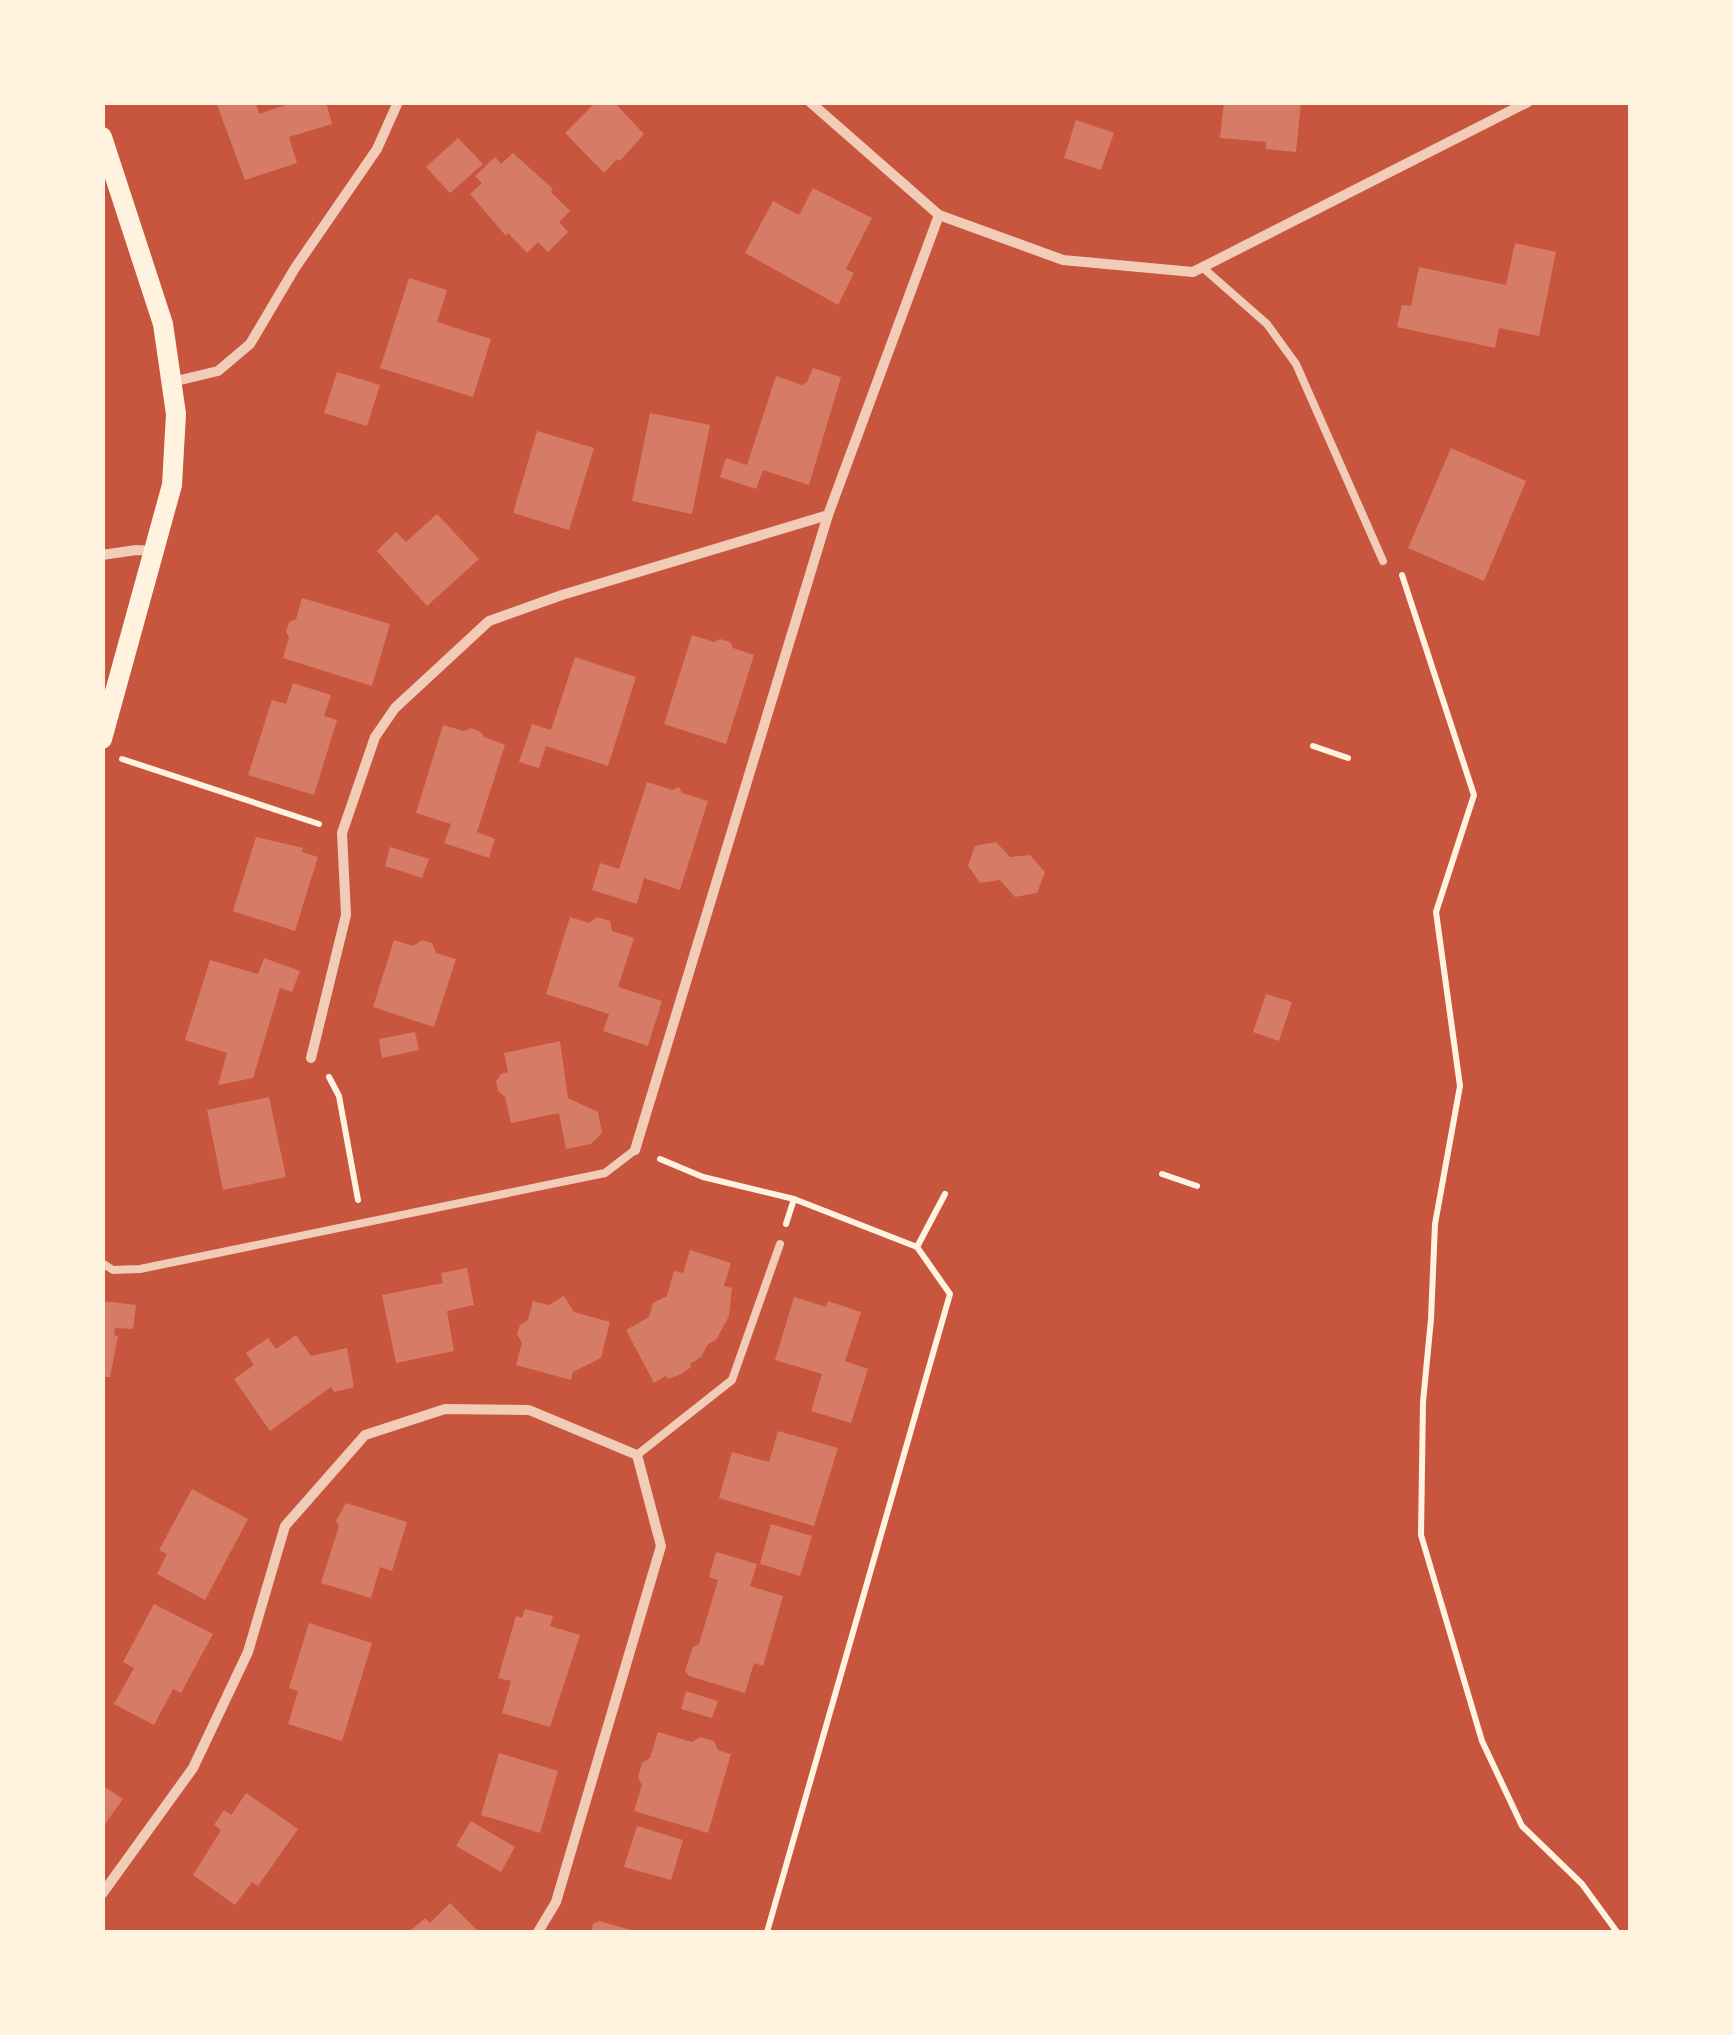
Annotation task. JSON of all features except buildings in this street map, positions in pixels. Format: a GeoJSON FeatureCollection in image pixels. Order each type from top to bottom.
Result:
{"type":"FeatureCollection","features":[{"type":"Feature","properties":{"kind":"main road"},"geometry":{"type":"LineString","coordinates":[[102,137],[163,324],[176,414],[176,463],[156,551],[102,739]]}},
{"type":"Feature","properties":{"kind":"street"},"geometry":{"type":"LineString","coordinates":[[172,382],[218,370],[250,344],[295,268],[377,150],[398,102]]}},
{"type":"Feature","properties":{"kind":"street"},"geometry":{"type":"LineString","coordinates":[[810,102],[940,215],[1064,260],[1193,272],[1528,102]]}},
{"type":"Feature","properties":{"kind":"street"},"geometry":{"type":"LineString","coordinates":[[635,1150],[828,516],[940,215]]}},
{"type":"Feature","properties":{"kind":"street"},"geometry":{"type":"LineString","coordinates":[[311,1058],[346,914],[342,832],[375,738],[395,708],[489,622],[562,595],[828,516]]}},
{"type":"Feature","properties":{"kind":"street"},"geometry":{"type":"LineString","coordinates":[[102,555],[156,551]]}},
{"type":"Feature","properties":{"kind":"street"},"geometry":{"type":"LineString","coordinates":[[102,1894],[193,1768],[248,1652],[286,1526],[365,1435],[445,1410],[529,1410],[638,1454],[661,1546],[556,1902],[538,1932]]}},
{"type":"Feature","properties":{"kind":"lane"},"geometry":{"type":"LineString","coordinates":[[1202,267],[1267,324],[1296,364],[1382,561]]}},
{"type":"Feature","properties":{"kind":"lane"},"geometry":{"type":"LineString","coordinates":[[102,1263],[113,1270],[140,1269],[362,1225],[605,1173],[635,1150]]}},
{"type":"Feature","properties":{"kind":"lane"},"geometry":{"type":"LineString","coordinates":[[638,1454],[732,1380],[780,1244]]}},
{"type":"Feature","properties":{"kind":"path"},"geometry":{"type":"LineString","coordinates":[[1382,561],[1400,568],[1474,795],[1436,912],[1460,1086],[1435,1224],[1432,1319],[1423,1402],[1421,1535],[1482,1741],[1522,1826],[1582,1884],[1618,1932]]}},
{"type":"Feature","properties":{"kind":"path"},"geometry":{"type":"LineString","coordinates":[[1313,746],[1348,758]]}},
{"type":"Feature","properties":{"kind":"path"},"geometry":{"type":"LineString","coordinates":[[134,764],[326,826]]}},
{"type":"Feature","properties":{"kind":"path"},"geometry":{"type":"LineString","coordinates":[[311,1058],[335,1083],[362,1225]]}},
{"type":"Feature","properties":{"kind":"path"},"geometry":{"type":"LineString","coordinates":[[635,1150],[703,1177],[794,1199],[917,1248],[950,1294],[768,1932]]}},
{"type":"Feature","properties":{"kind":"path"},"geometry":{"type":"LineString","coordinates":[[1162,1174],[1198,1186]]}},
{"type":"Feature","properties":{"kind":"path"},"geometry":{"type":"LineString","coordinates":[[917,1248],[945,1194]]}}]}
